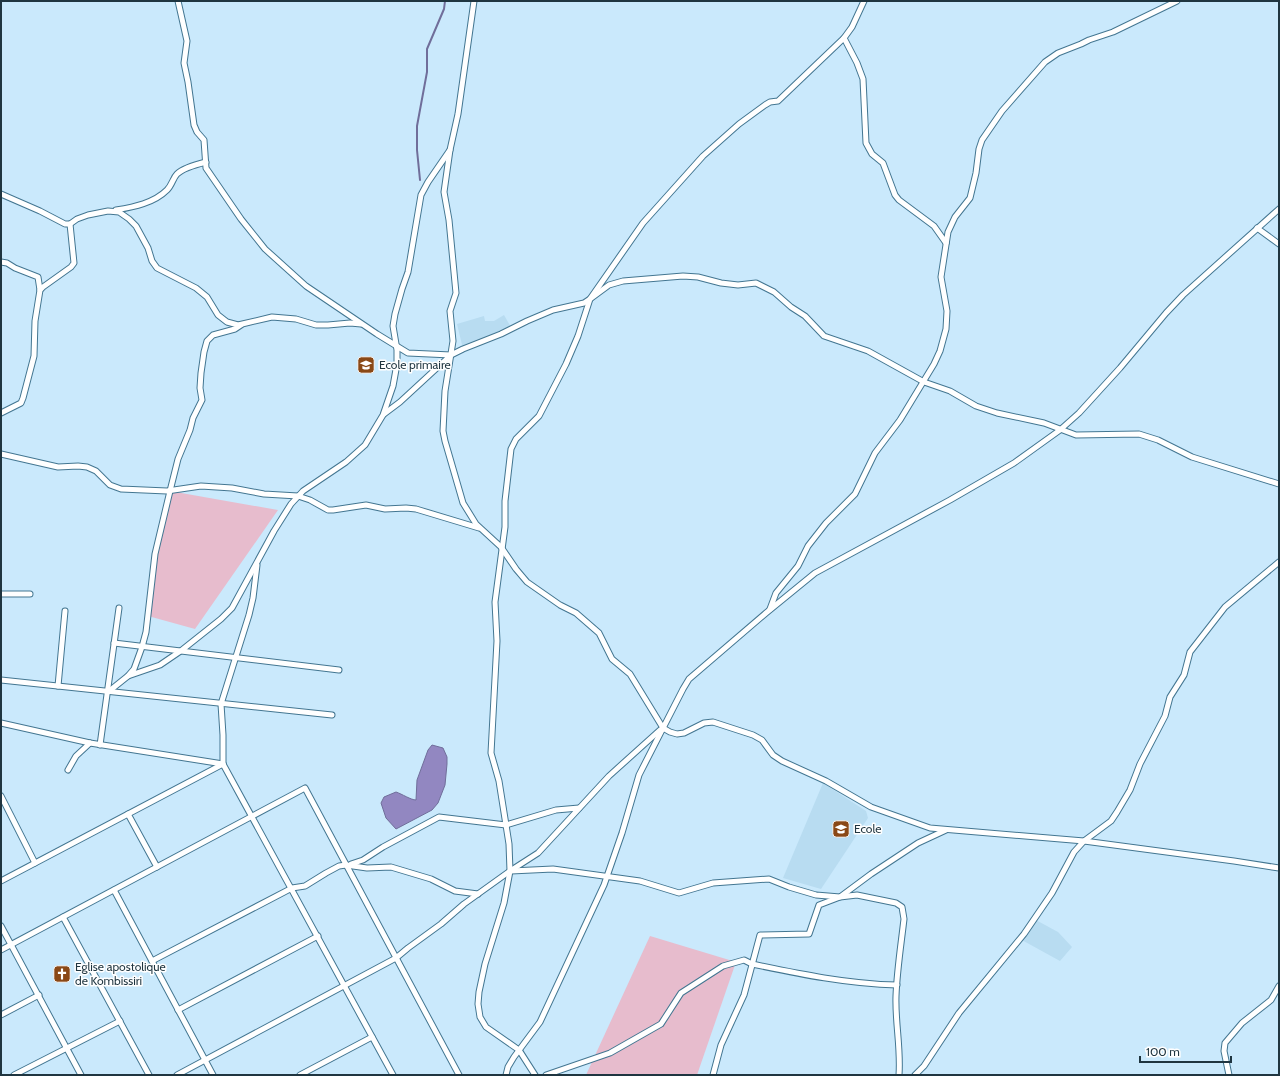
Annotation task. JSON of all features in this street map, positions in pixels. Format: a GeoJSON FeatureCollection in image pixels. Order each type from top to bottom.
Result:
{"type":"FeatureCollection","features":[{"type":"Feature","properties":{"kind":"street"},"geometry":{"type":"LineString","coordinates":[[178,1],[187,41],[184,63],[194,125],[197,132],[204,140],[206,168],[241,219],[265,250],[306,286],[404,351],[408,353],[451,355]]}},
{"type":"Feature","properties":{"kind":"street"},"geometry":{"type":"LineString","coordinates":[[474,1],[458,114],[450,150],[444,192],[449,220],[456,293],[450,310],[453,341],[445,392],[443,431],[463,503],[468,512],[480,528],[501,547],[527,582],[560,605],[576,613],[599,633],[612,659],[630,674],[663,728],[670,732],[677,734],[684,733],[704,723],[713,722],[753,734],[762,740],[773,755],[782,761],[826,781],[871,807],[930,828],[1084,841],[1279,868]]}},
{"type":"Feature","properties":{"kind":"street"},"geometry":{"type":"LineString","coordinates":[[535,1075],[519,1050],[486,1027],[480,1017],[478,1004],[485,964],[504,903],[510,871],[509,844],[506,825],[491,753],[497,641],[495,602],[501,547],[505,527],[505,502],[511,449],[516,440],[539,416],[566,364],[578,336],[590,299],[643,223],[703,156],[739,124],[770,102],[778,101],[844,38],[852,27],[864,1]]}},
{"type":"Feature","properties":{"kind":"street"},"geometry":{"type":"LineString","coordinates":[[769,610],[776,593],[798,566],[808,546],[826,523],[855,494],[875,452],[900,420],[924,382],[940,351],[946,329],[947,311],[941,277],[948,232],[955,217],[970,198],[982,140],[1002,111],[1045,62],[1058,53],[1113,32],[1177,1]]}},
{"type":"Feature","properties":{"kind":"street"},"geometry":{"type":"LineString","coordinates":[[844,38],[857,63],[863,79],[866,143],[872,154],[883,163],[895,194],[899,200],[934,226],[946,243]]}},
{"type":"Feature","properties":{"kind":"street"},"geometry":{"type":"LineString","coordinates":[[128,676],[160,665],[221,619],[232,608],[274,531],[291,504],[303,491],[346,462],[365,445],[383,415],[393,386],[397,364],[393,326],[395,314],[408,272],[421,195],[450,150]]}},
{"type":"Feature","properties":{"kind":"street"},"geometry":{"type":"LineString","coordinates":[[1,194],[65,224],[70,224],[77,219],[88,215],[141,205],[156,198],[168,189],[177,174],[195,165],[206,162]]}},
{"type":"Feature","properties":{"kind":"street"},"geometry":{"type":"LineString","coordinates":[[506,1075],[508,1067],[540,1022],[601,892],[608,876],[622,833],[639,775],[689,679],[814,573],[1008,467],[1060,430],[1079,413],[1120,368],[1183,295],[1279,209]]}},
{"type":"Feature","properties":{"kind":"street"},"geometry":{"type":"LineString","coordinates":[[113,211],[119,212],[136,226],[148,248],[152,261],[157,268],[196,288],[207,297],[218,315],[227,322],[238,325],[272,317],[296,319],[316,325],[350,323],[364,325]]}},
{"type":"Feature","properties":{"kind":"street"},"geometry":{"type":"LineString","coordinates":[[40,290],[71,267],[74,263],[70,224]]}},
{"type":"Feature","properties":{"kind":"street"},"geometry":{"type":"LineString","coordinates":[[1257,228],[1279,244]]}},
{"type":"Feature","properties":{"kind":"street"},"geometry":{"type":"LineString","coordinates":[[1,262],[7,262],[15,268],[38,277],[40,290],[35,320],[34,356],[23,398],[21,403],[1,413]]}},
{"type":"Feature","properties":{"kind":"street"},"geometry":{"type":"LineString","coordinates":[[383,415],[400,402],[451,355],[462,348],[501,334],[553,310],[584,304],[608,286],[623,281],[683,276],[698,277],[738,285],[756,283],[774,292],[791,307],[805,316],[824,336],[868,351],[924,382],[950,391],[976,406],[997,413],[1044,423],[1076,435],[1140,434],[1158,440],[1192,457],[1279,484]]}},
{"type":"Feature","properties":{"kind":"street"},"geometry":{"type":"LineString","coordinates":[[108,692],[128,676],[134,669],[142,647],[146,632],[154,560],[170,491],[178,459],[190,430],[193,418],[202,400],[200,388],[201,373],[207,341],[213,335],[235,329],[244,323]]}},
{"type":"Feature","properties":{"kind":"street"},"geometry":{"type":"LineString","coordinates":[[1,454],[58,467],[87,467],[96,471],[110,485],[121,489],[170,491],[201,486],[232,488],[264,494],[298,496],[310,500],[328,510],[366,506],[385,509],[416,509],[480,528]]}},
{"type":"Feature","properties":{"kind":"street"},"geometry":{"type":"LineString","coordinates":[[258,561],[253,598],[221,704],[223,764],[393,1075]]}},
{"type":"Feature","properties":{"kind":"street"},"geometry":{"type":"LineString","coordinates":[[915,1075],[924,1066],[959,1013],[1024,934],[1052,893],[1074,852],[1084,841],[1111,820],[1117,812],[1130,790],[1140,764],[1165,716],[1170,697],[1184,675],[1190,652],[1224,607],[1279,562]]}},
{"type":"Feature","properties":{"kind":"street"},"geometry":{"type":"LineString","coordinates":[[1,594],[30,594]]}},
{"type":"Feature","properties":{"kind":"street"},"geometry":{"type":"LineString","coordinates":[[100,745],[119,608]]}},
{"type":"Feature","properties":{"kind":"street"},"geometry":{"type":"LineString","coordinates":[[58,686],[65,611]]}},
{"type":"Feature","properties":{"kind":"street"},"geometry":{"type":"LineString","coordinates":[[114,644],[339,670]]}},
{"type":"Feature","properties":{"kind":"street"},"geometry":{"type":"LineString","coordinates":[[1,679],[108,692],[332,715]]}},
{"type":"Feature","properties":{"kind":"street"},"geometry":{"type":"LineString","coordinates":[[1,723],[100,745],[223,764]]}},
{"type":"Feature","properties":{"kind":"street"},"geometry":{"type":"LineString","coordinates":[[177,1075],[396,958],[441,924],[464,904],[538,853],[609,776],[663,728]]}},
{"type":"Feature","properties":{"kind":"street"},"geometry":{"type":"LineString","coordinates":[[68,770],[76,756],[90,743]]}},
{"type":"Feature","properties":{"kind":"street"},"geometry":{"type":"LineString","coordinates":[[1,881],[223,764]]}},
{"type":"Feature","properties":{"kind":"street"},"geometry":{"type":"LineString","coordinates":[[1,950],[305,788],[459,1075]]}},
{"type":"Feature","properties":{"kind":"street"},"geometry":{"type":"LineString","coordinates":[[1,796],[35,863]]}},
{"type":"Feature","properties":{"kind":"street"},"geometry":{"type":"LineString","coordinates":[[152,961],[292,888],[305,886],[339,866],[363,860],[383,847],[439,818],[506,825],[556,810],[579,808]]}},
{"type":"Feature","properties":{"kind":"street"},"geometry":{"type":"LineString","coordinates":[[128,814],[157,867]]}},
{"type":"Feature","properties":{"kind":"street"},"geometry":{"type":"LineString","coordinates":[[713,1075],[721,1045],[744,995],[760,935],[809,934],[819,904],[840,897],[871,874],[918,843],[947,830]]}},
{"type":"Feature","properties":{"kind":"street"},"geometry":{"type":"LineString","coordinates":[[346,865],[367,868],[391,867],[431,879],[455,891],[478,894]]}},
{"type":"Feature","properties":{"kind":"street"},"geometry":{"type":"LineString","coordinates":[[510,871],[553,868],[640,881],[679,893],[714,883],[769,879],[816,895],[840,897],[857,895],[896,903],[902,907],[904,920],[897,985],[896,1025],[900,1062],[899,1075]]}},
{"type":"Feature","properties":{"kind":"street"},"geometry":{"type":"LineString","coordinates":[[114,890],[213,1075]]}},
{"type":"Feature","properties":{"kind":"street"},"geometry":{"type":"LineString","coordinates":[[63,916],[149,1075]]}},
{"type":"Feature","properties":{"kind":"street"},"geometry":{"type":"LineString","coordinates":[[1,926],[81,1075]]}},
{"type":"Feature","properties":{"kind":"street"},"geometry":{"type":"LineString","coordinates":[[178,1010],[318,936]]}},
{"type":"Feature","properties":{"kind":"street"},"geometry":{"type":"LineString","coordinates":[[546,1075],[610,1053],[661,1024],[681,993],[723,966],[744,960],[752,964],[820,978],[872,984],[897,985]]}},
{"type":"Feature","properties":{"kind":"street"},"geometry":{"type":"LineString","coordinates":[[1229,1075],[1224,1051],[1224,1043],[1242,1023],[1271,1000],[1279,986]]}},
{"type":"Feature","properties":{"kind":"street"},"geometry":{"type":"LineString","coordinates":[[1,1015],[39,995]]}},
{"type":"Feature","properties":{"kind":"street"},"geometry":{"type":"LineString","coordinates":[[14,1075],[120,1021]]}},
{"type":"Feature","properties":{"kind":"street"},"geometry":{"type":"LineString","coordinates":[[300,1075],[372,1037]]}},
{"type":"Feature","properties":{"kind":"shaded area"},"geometry":{"type":"Polygon","coordinates":[[[504,315],[512,329],[463,349],[457,324],[484,316],[485,321],[494,321],[504,315]]]}},
{"type":"Feature","properties":{"kind":"shaded area"},"geometry":{"type":"Polygon","coordinates":[[[170,491],[278,510],[195,629],[148,616],[153,566],[170,491]]]}},
{"type":"Feature","properties":{"kind":"shaded area"},"geometry":{"type":"Polygon","coordinates":[[[432,745],[443,748],[447,757],[445,785],[438,803],[432,810],[396,829],[386,818],[381,803],[384,797],[396,792],[416,800],[417,780],[428,750],[432,745]]]}},
{"type":"Feature","properties":{"kind":"shaded area"},"geometry":{"type":"Polygon","coordinates":[[[823,783],[866,811],[868,818],[821,889],[783,878],[823,783]]]}},
{"type":"Feature","properties":{"kind":"shaded area"},"geometry":{"type":"Polygon","coordinates":[[[1034,919],[1058,932],[1072,947],[1060,961],[1020,939],[1034,919]]]}},
{"type":"Feature","properties":{"kind":"shaded area"},"geometry":{"type":"Polygon","coordinates":[[[650,936],[736,962],[697,1075],[586,1075],[650,936]]]}},
{"type":"Feature","properties":{"kind":"waterway"},"geometry":{"type":"LineString","coordinates":[[420,180],[417,150],[417,126],[427,72],[427,49],[444,9],[445,1]]}},
{"type":"Feature","properties":{"kind":"place","name":"Ecole primaire"},"geometry":{"type":"Point","coordinates":[366,365]}},
{"type":"Feature","properties":{"kind":"place","name":"Ecole"},"geometry":{"type":"Point","coordinates":[841,829]}},
{"type":"Feature","properties":{"kind":"place","name":"Eglise apostolique de Kombissiri"},"geometry":{"type":"Point","coordinates":[62,974]}}]}
